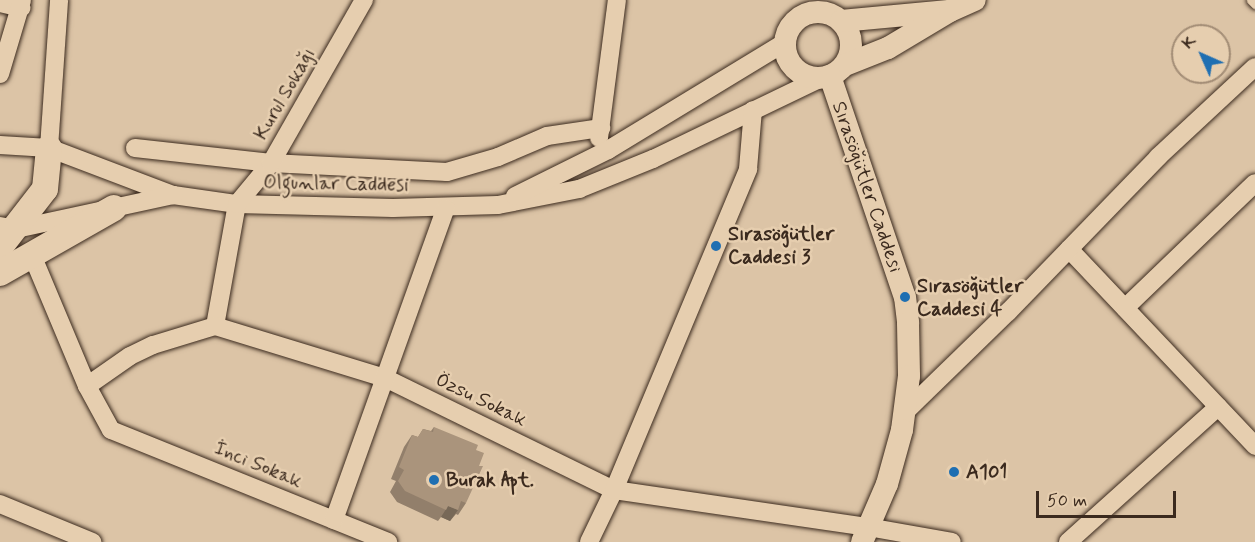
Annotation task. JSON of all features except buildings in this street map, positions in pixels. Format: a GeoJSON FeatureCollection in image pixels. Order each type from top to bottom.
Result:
{"type":"FeatureCollection","features":[{"type":"Feature","properties":{"kind":"main road"},"geometry":{"type":"LineString","coordinates":[[5,234],[45,189],[49,148]]}},
{"type":"Feature","properties":{"kind":"main road"},"geometry":{"type":"LineString","coordinates":[[0,273],[114,208]]}},
{"type":"Feature","properties":{"kind":"street"},"geometry":{"type":"LineString","coordinates":[[49,148],[59,0]]}},
{"type":"Feature","properties":{"kind":"street","name":"Kurul Sokağı"},"geometry":{"type":"LineString","coordinates":[[237,204],[271,163],[364,0]]}},
{"type":"Feature","properties":{"kind":"street"},"geometry":{"type":"LineString","coordinates":[[596,156],[602,128],[617,0]]}},
{"type":"Feature","properties":{"kind":"street"},"geometry":{"type":"LineString","coordinates":[[832,73],[851,47],[847,28],[841,21],[815,6],[791,25],[784,43],[785,52],[794,69],[802,75],[832,73],[888,48],[950,11],[975,0]]}},
{"type":"Feature","properties":{"kind":"street"},"geometry":{"type":"LineString","coordinates":[[0,3],[21,4],[0,74]]}},
{"type":"Feature","properties":{"kind":"street"},"geometry":{"type":"LineString","coordinates":[[841,21],[950,11]]}},
{"type":"Feature","properties":{"kind":"street"},"geometry":{"type":"LineString","coordinates":[[498,205],[596,156],[784,43]]}},
{"type":"Feature","properties":{"kind":"street"},"geometry":{"type":"LineString","coordinates":[[905,412],[1158,157],[1255,67]]}},
{"type":"Feature","properties":{"kind":"street","name":"Olgunlar Caddesi"},"geometry":{"type":"LineString","coordinates":[[0,145],[49,148],[173,195],[237,204],[446,208],[498,205],[579,189],[653,159],[832,73]]}},
{"type":"Feature","properties":{"kind":"street","name":"Sırasöğütler Caddesi"},"geometry":{"type":"LineString","coordinates":[[832,73],[905,297],[909,349],[905,412],[896,457],[865,534]]}},
{"type":"Feature","properties":{"kind":"street"},"geometry":{"type":"LineString","coordinates":[[589,542],[614,490],[748,169],[753,110]]}},
{"type":"Feature","properties":{"kind":"street"},"geometry":{"type":"LineString","coordinates":[[135,148],[271,163],[447,172],[498,157],[547,136],[602,128]]}},
{"type":"Feature","properties":{"kind":"street"},"geometry":{"type":"LineString","coordinates":[[1125,308],[1251,194]]}},
{"type":"Feature","properties":{"kind":"street","name":"Olgunlar Caddesi"},"geometry":{"type":"LineString","coordinates":[[5,234],[173,195]]}},
{"type":"Feature","properties":{"kind":"street"},"geometry":{"type":"LineString","coordinates":[[32,255],[87,386],[130,356],[153,345],[215,327],[237,204]]}},
{"type":"Feature","properties":{"kind":"street"},"geometry":{"type":"LineString","coordinates":[[334,520],[446,208]]}},
{"type":"Feature","properties":{"kind":"street"},"geometry":{"type":"LineString","coordinates":[[1069,249],[1255,446]]}},
{"type":"Feature","properties":{"kind":"street","name":"Özsu Sokak"},"geometry":{"type":"LineString","coordinates":[[215,327],[385,378],[614,490],[865,534],[952,542]]}},
{"type":"Feature","properties":{"kind":"street","name":"İnci Sokak"},"geometry":{"type":"LineString","coordinates":[[87,386],[111,430],[388,542]]}},
{"type":"Feature","properties":{"kind":"street"},"geometry":{"type":"LineString","coordinates":[[1068,542],[1218,407]]}},
{"type":"Feature","properties":{"kind":"street"},"geometry":{"type":"LineString","coordinates":[[0,504],[92,542]]}},
{"type":"Feature","properties":{"kind":"lane"},"geometry":{"type":"LineString","coordinates":[[1251,0],[1255,4]]}},
{"type":"Feature","properties":{"kind":"place","name":"Sırasöğütler Caddesi 3"},"geometry":{"type":"Point","coordinates":[716,246]}},
{"type":"Feature","properties":{"kind":"place","name":"Sırasöğütler Caddesi 4"},"geometry":{"type":"Point","coordinates":[905,297]}},
{"type":"Feature","properties":{"kind":"place","name":"A101"},"geometry":{"type":"Point","coordinates":[954,472]}},
{"type":"Feature","properties":{"kind":"place","name":"Burak Apt."},"geometry":{"type":"Point","coordinates":[434,480]}}]}
